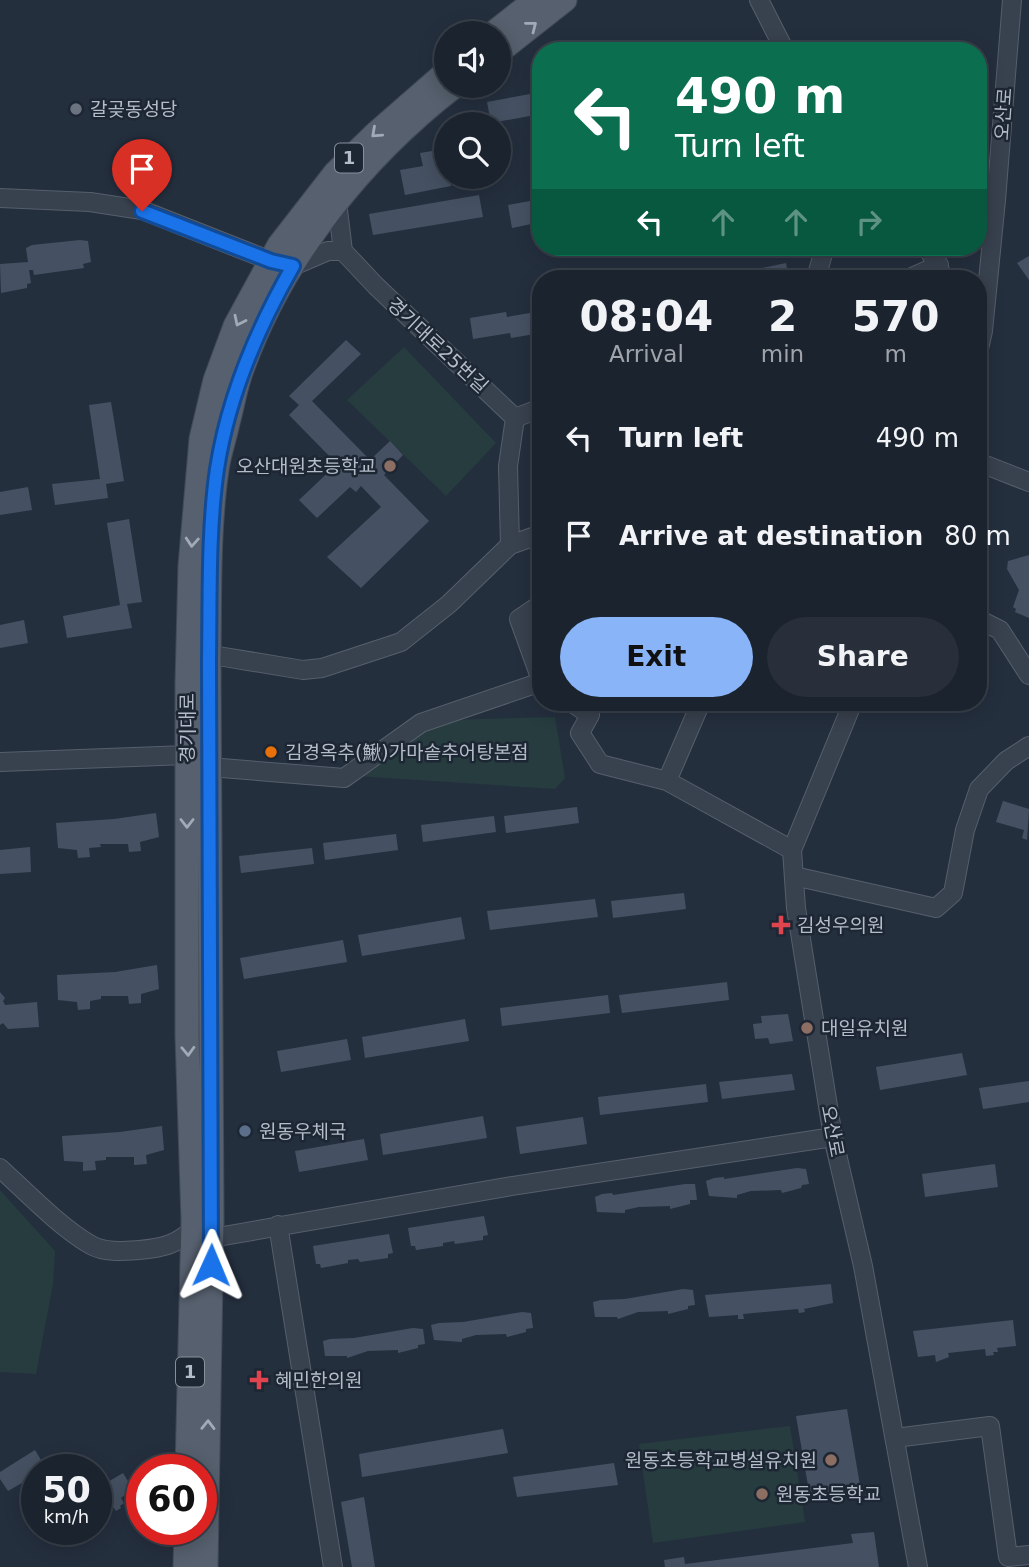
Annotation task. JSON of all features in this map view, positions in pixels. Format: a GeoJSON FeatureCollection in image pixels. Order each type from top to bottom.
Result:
{"type":"FeatureCollection","features":[{"type":"Feature","properties":{"kind":"main road"},"geometry":{"type":"LineString","coordinates":[[508,21],[535,0]]}},
{"type":"Feature","properties":{"kind":"main road"},"geometry":{"type":"LineString","coordinates":[[511,43],[565,0]]}},
{"type":"Feature","properties":{"kind":"main road","name":"경기대로"},"geometry":{"type":"LineString","coordinates":[[187,1454],[192,1275],[202,1234],[187,1023],[187,684],[191,553],[201,439],[215,380],[235,326],[279,245],[335,173],[374,134],[434,82]]}},
{"type":"Feature","properties":{"kind":"main road","name":"경기대로"},"geometry":{"type":"LineString","coordinates":[[206,1567],[202,1234],[210,576],[217,469],[243,367],[293,266],[347,188],[421,112],[439,98]]}},
{"type":"Feature","properties":{"kind":"main road"},"geometry":{"type":"LineString","coordinates":[[185,1567],[186,1545]]}},
{"type":"Feature","properties":{"kind":"street"},"geometry":{"type":"LineString","coordinates":[[759,0],[780,42]]}},
{"type":"Feature","properties":{"kind":"street","name":"오산로"},"geometry":{"type":"LineString","coordinates":[[987,291],[1012,0]]}},
{"type":"Feature","properties":{"kind":"street"},"geometry":{"type":"LineString","coordinates":[[0,198],[90,202],[142,211],[271,261],[293,266],[328,251],[344,251],[337,202]]}},
{"type":"Feature","properties":{"kind":"street","name":"경기대로25번길"},"geometry":{"type":"LineString","coordinates":[[344,251],[376,286],[515,418]]}},
{"type":"Feature","properties":{"kind":"street"},"geometry":{"type":"LineString","coordinates":[[510,545],[508,466],[515,418],[532,411]]}},
{"type":"Feature","properties":{"kind":"street"},"geometry":{"type":"LineString","coordinates":[[987,466],[1029,482]]}},
{"type":"Feature","properties":{"kind":"street"},"geometry":{"type":"LineString","coordinates":[[187,684],[209,661],[218,656],[303,670],[322,668],[401,642],[449,604],[510,545],[532,540]]}},
{"type":"Feature","properties":{"kind":"street"},"geometry":{"type":"LineString","coordinates":[[532,610],[519,619],[532,656]]}},
{"type":"Feature","properties":{"kind":"street"},"geometry":{"type":"LineString","coordinates":[[987,624],[1000,630],[1029,675]]}},
{"type":"Feature","properties":{"kind":"street"},"geometry":{"type":"LineString","coordinates":[[0,762],[187,755],[209,767],[344,778],[421,723],[532,684]]}},
{"type":"Feature","properties":{"kind":"street"},"geometry":{"type":"LineString","coordinates":[[584,711],[590,715],[580,733],[600,764],[667,781],[792,850]]}},
{"type":"Feature","properties":{"kind":"street"},"geometry":{"type":"LineString","coordinates":[[667,781],[697,711]]}},
{"type":"Feature","properties":{"kind":"street","name":"오산로"},"geometry":{"type":"LineString","coordinates":[[849,711],[792,850],[796,908],[833,1138],[863,1266],[918,1567]]}},
{"type":"Feature","properties":{"kind":"street"},"geometry":{"type":"LineString","coordinates":[[794,876],[936,908],[953,893],[965,830],[979,789],[1006,761],[1029,746]]}},
{"type":"Feature","properties":{"kind":"street"},"geometry":{"type":"LineString","coordinates":[[0,1168],[36,1202],[93,1246],[117,1251],[166,1248],[183,1239],[202,1234],[278,1225],[833,1138]]}},
{"type":"Feature","properties":{"kind":"street"},"geometry":{"type":"LineString","coordinates":[[278,1225],[333,1567]]}},
{"type":"Feature","properties":{"kind":"street"},"geometry":{"type":"LineString","coordinates":[[166,1248],[174,1252],[192,1275]]}},
{"type":"Feature","properties":{"kind":"street"},"geometry":{"type":"LineString","coordinates":[[895,1438],[990,1426],[1008,1557],[1029,1555]]}},
{"type":"Feature","properties":{"kind":"green space"},"geometry":{"type":"Polygon","coordinates":[[[404,347],[496,443],[446,496],[347,400],[404,347]]]}},
{"type":"Feature","properties":{"kind":"green space"},"geometry":{"type":"Polygon","coordinates":[[[555,717],[565,778],[555,789],[356,776],[418,729],[447,720],[555,717]]]}},
{"type":"Feature","properties":{"kind":"green space"},"geometry":{"type":"Polygon","coordinates":[[[0,1190],[55,1251],[53,1284],[36,1374],[0,1372],[0,1190]]]}},
{"type":"Feature","properties":{"kind":"green space"},"geometry":{"type":"Polygon","coordinates":[[[790,1426],[805,1522],[653,1543],[639,1444],[790,1426]]]}},
{"type":"Feature","properties":{"kind":"building"},"geometry":{"type":"Polygon","coordinates":[[[532,94],[532,116],[511,119],[511,112],[489,112],[487,102],[532,94]]]}},
{"type":"Feature","properties":{"kind":"building"},"geometry":{"type":"Polygon","coordinates":[[[434,151],[436,189],[405,195],[400,170],[423,166],[420,153],[434,151]]]}},
{"type":"Feature","properties":{"kind":"building"},"geometry":{"type":"Polygon","coordinates":[[[479,195],[483,217],[373,235],[369,214],[479,195]]]}},
{"type":"Feature","properties":{"kind":"building"},"geometry":{"type":"Polygon","coordinates":[[[532,201],[532,224],[512,228],[508,205],[532,201]]]}},
{"type":"Feature","properties":{"kind":"building"},"geometry":{"type":"Polygon","coordinates":[[[88,241],[91,262],[83,264],[84,268],[34,275],[33,270],[29,270],[31,283],[27,284],[27,288],[1,293],[0,264],[28,262],[26,248],[32,245],[88,241]]]}},
{"type":"Feature","properties":{"kind":"building"},"geometry":{"type":"Polygon","coordinates":[[[1029,256],[1029,280],[1017,263],[1029,256]]]}},
{"type":"Feature","properties":{"kind":"building"},"geometry":{"type":"Polygon","coordinates":[[[786,263],[787,270],[752,270],[786,263]]]}},
{"type":"Feature","properties":{"kind":"building"},"geometry":{"type":"Polygon","coordinates":[[[506,312],[507,317],[532,313],[532,334],[511,338],[510,333],[473,339],[470,318],[506,312]]]}},
{"type":"Feature","properties":{"kind":"building"},"geometry":{"type":"Polygon","coordinates":[[[346,340],[361,354],[312,401],[370,460],[390,441],[403,455],[384,475],[429,521],[361,588],[327,557],[381,507],[361,486],[356,492],[350,487],[317,518],[299,500],[337,464],[289,415],[299,405],[289,396],[346,340]]]}},
{"type":"Feature","properties":{"kind":"building"},"geometry":{"type":"Polygon","coordinates":[[[111,402],[124,481],[106,484],[108,498],[55,505],[52,484],[100,479],[89,405],[111,402]]]}},
{"type":"Feature","properties":{"kind":"building"},"geometry":{"type":"Polygon","coordinates":[[[28,487],[32,510],[0,515],[0,492],[28,487]]]}},
{"type":"Feature","properties":{"kind":"building"},"geometry":{"type":"Polygon","coordinates":[[[129,519],[142,602],[127,604],[132,628],[67,638],[63,616],[120,605],[107,523],[129,519]]]}},
{"type":"Feature","properties":{"kind":"building"},"geometry":{"type":"Polygon","coordinates":[[[1029,555],[1029,618],[1015,612],[1013,607],[1019,590],[1007,569],[1008,561],[1029,555]]]}},
{"type":"Feature","properties":{"kind":"building"},"geometry":{"type":"Polygon","coordinates":[[[24,620],[28,643],[0,648],[0,625],[24,620]]]}},
{"type":"Feature","properties":{"kind":"building"},"geometry":{"type":"Polygon","coordinates":[[[1003,801],[1029,809],[1027,840],[1022,838],[1024,830],[996,822],[1003,801]]]}},
{"type":"Feature","properties":{"kind":"building"},"geometry":{"type":"Polygon","coordinates":[[[577,807],[579,823],[506,833],[504,816],[577,807]]]}},
{"type":"Feature","properties":{"kind":"building"},"geometry":{"type":"Polygon","coordinates":[[[156,813],[159,837],[140,842],[141,851],[129,852],[128,844],[100,844],[101,847],[89,848],[90,857],[78,858],[77,850],[58,848],[56,823],[156,813]]]}},
{"type":"Feature","properties":{"kind":"building"},"geometry":{"type":"Polygon","coordinates":[[[494,816],[496,832],[423,842],[421,825],[494,816]]]}},
{"type":"Feature","properties":{"kind":"building"},"geometry":{"type":"Polygon","coordinates":[[[396,834],[398,850],[325,860],[323,843],[396,834]]]}},
{"type":"Feature","properties":{"kind":"building"},"geometry":{"type":"Polygon","coordinates":[[[30,847],[31,872],[0,874],[0,850],[30,847]]]}},
{"type":"Feature","properties":{"kind":"building"},"geometry":{"type":"Polygon","coordinates":[[[312,848],[314,864],[241,873],[239,856],[312,848]]]}},
{"type":"Feature","properties":{"kind":"building"},"geometry":{"type":"Polygon","coordinates":[[[684,893],[686,909],[613,918],[611,901],[684,893]]]}},
{"type":"Feature","properties":{"kind":"building"},"geometry":{"type":"Polygon","coordinates":[[[595,899],[598,917],[490,930],[487,911],[595,899]]]}},
{"type":"Feature","properties":{"kind":"building"},"geometry":{"type":"Polygon","coordinates":[[[461,917],[465,939],[362,956],[358,935],[461,917]]]}},
{"type":"Feature","properties":{"kind":"building"},"geometry":{"type":"Polygon","coordinates":[[[343,940],[347,962],[244,979],[240,958],[343,940]]]}},
{"type":"Feature","properties":{"kind":"building"},"geometry":{"type":"Polygon","coordinates":[[[157,965],[159,989],[141,994],[141,1003],[129,1004],[128,996],[101,996],[101,999],[90,1001],[90,1009],[78,1010],[77,1002],[58,1000],[57,975],[115,972],[157,965]]]}},
{"type":"Feature","properties":{"kind":"building"},"geometry":{"type":"Polygon","coordinates":[[[727,982],[729,1000],[622,1013],[619,995],[727,982]]]}},
{"type":"Feature","properties":{"kind":"building"},"geometry":{"type":"Polygon","coordinates":[[[0,992],[5,998],[5,1005],[37,1002],[39,1027],[8,1029],[3,1023],[0,1025],[0,992]]]}},
{"type":"Feature","properties":{"kind":"building"},"geometry":{"type":"Polygon","coordinates":[[[608,995],[610,1013],[502,1026],[500,1008],[608,995]]]}},
{"type":"Feature","properties":{"kind":"building"},"geometry":{"type":"Polygon","coordinates":[[[788,1014],[793,1041],[770,1044],[768,1038],[755,1039],[753,1024],[762,1023],[761,1016],[788,1014]]]}},
{"type":"Feature","properties":{"kind":"building"},"geometry":{"type":"Polygon","coordinates":[[[465,1019],[469,1041],[365,1058],[362,1037],[465,1019]]]}},
{"type":"Feature","properties":{"kind":"building"},"geometry":{"type":"Polygon","coordinates":[[[347,1039],[351,1060],[281,1072],[277,1051],[347,1039]]]}},
{"type":"Feature","properties":{"kind":"building"},"geometry":{"type":"Polygon","coordinates":[[[962,1053],[967,1075],[880,1090],[876,1067],[962,1053]]]}},
{"type":"Feature","properties":{"kind":"building"},"geometry":{"type":"Polygon","coordinates":[[[792,1074],[795,1090],[722,1099],[719,1082],[792,1074]]]}},
{"type":"Feature","properties":{"kind":"building"},"geometry":{"type":"Polygon","coordinates":[[[1029,1081],[1029,1102],[983,1109],[979,1088],[1029,1081]]]}},
{"type":"Feature","properties":{"kind":"building"},"geometry":{"type":"Polygon","coordinates":[[[706,1084],[708,1102],[600,1115],[598,1097],[706,1084]]]}},
{"type":"Feature","properties":{"kind":"building"},"geometry":{"type":"Polygon","coordinates":[[[483,1116],[487,1138],[383,1155],[380,1134],[483,1116]]]}},
{"type":"Feature","properties":{"kind":"building"},"geometry":{"type":"Polygon","coordinates":[[[583,1117],[587,1144],[520,1154],[516,1127],[583,1117]]]}},
{"type":"Feature","properties":{"kind":"building"},"geometry":{"type":"Polygon","coordinates":[[[162,1126],[164,1150],[146,1155],[147,1164],[134,1165],[134,1157],[106,1157],[106,1160],[95,1161],[96,1170],[83,1171],[83,1162],[64,1161],[62,1136],[162,1126]]]}},
{"type":"Feature","properties":{"kind":"building"},"geometry":{"type":"Polygon","coordinates":[[[364,1139],[368,1160],[299,1172],[295,1151],[364,1139]]]}},
{"type":"Feature","properties":{"kind":"building"},"geometry":{"type":"Polygon","coordinates":[[[995,1164],[998,1187],[925,1197],[922,1174],[995,1164]]]}},
{"type":"Feature","properties":{"kind":"building"},"geometry":{"type":"Polygon","coordinates":[[[806,1169],[809,1184],[802,1185],[801,1188],[782,1193],[781,1190],[751,1191],[737,1195],[737,1198],[709,1196],[706,1181],[714,1178],[724,1179],[806,1169]]]}},
{"type":"Feature","properties":{"kind":"building"},"geometry":{"type":"Polygon","coordinates":[[[695,1184],[697,1200],[690,1200],[690,1204],[670,1209],[670,1206],[639,1207],[625,1210],[625,1213],[597,1212],[595,1197],[602,1194],[613,1195],[695,1184]]]}},
{"type":"Feature","properties":{"kind":"building"},"geometry":{"type":"Polygon","coordinates":[[[484,1216],[488,1235],[483,1236],[483,1240],[455,1244],[454,1241],[443,1243],[443,1246],[416,1250],[415,1246],[411,1246],[408,1228],[484,1216]]]}},
{"type":"Feature","properties":{"kind":"building"},"geometry":{"type":"Polygon","coordinates":[[[389,1234],[393,1253],[388,1254],[388,1258],[360,1262],[358,1259],[348,1260],[348,1263],[321,1268],[320,1264],[316,1264],[313,1246],[389,1234]]]}},
{"type":"Feature","properties":{"kind":"building"},"geometry":{"type":"Polygon","coordinates":[[[831,1284],[833,1303],[804,1309],[805,1312],[799,1313],[798,1309],[743,1314],[744,1319],[738,1319],[738,1315],[709,1317],[705,1295],[831,1284]]]}},
{"type":"Feature","properties":{"kind":"building"},"geometry":{"type":"Polygon","coordinates":[[[683,1289],[693,1290],[695,1305],[688,1306],[688,1309],[668,1314],[668,1311],[638,1312],[618,1319],[595,1317],[593,1302],[683,1289]]]}},
{"type":"Feature","properties":{"kind":"building"},"geometry":{"type":"Polygon","coordinates":[[[531,1313],[533,1328],[526,1329],[526,1332],[507,1337],[506,1334],[476,1335],[462,1339],[462,1342],[434,1340],[431,1325],[531,1313]]]}},
{"type":"Feature","properties":{"kind":"building"},"geometry":{"type":"Polygon","coordinates":[[[1013,1320],[1016,1346],[997,1348],[998,1352],[993,1352],[994,1355],[986,1356],[985,1349],[948,1353],[949,1357],[936,1362],[935,1355],[918,1357],[913,1331],[1013,1320]]]}},
{"type":"Feature","properties":{"kind":"building"},"geometry":{"type":"Polygon","coordinates":[[[413,1328],[423,1329],[425,1344],[418,1345],[418,1348],[398,1353],[398,1350],[368,1351],[347,1358],[325,1356],[323,1341],[413,1328]]]}},
{"type":"Feature","properties":{"kind":"building"},"geometry":{"type":"Polygon","coordinates":[[[847,1409],[861,1491],[810,1497],[796,1416],[847,1409]]]}},
{"type":"Feature","properties":{"kind":"building"},"geometry":{"type":"Polygon","coordinates":[[[503,1429],[508,1453],[362,1477],[359,1454],[503,1429]]]}},
{"type":"Feature","properties":{"kind":"building"},"geometry":{"type":"Polygon","coordinates":[[[21,1459],[21,1484],[8,1491],[0,1479],[0,1472],[21,1459]]]}},
{"type":"Feature","properties":{"kind":"building"},"geometry":{"type":"Polygon","coordinates":[[[614,1463],[618,1485],[517,1497],[513,1477],[614,1463]]]}},
{"type":"Feature","properties":{"kind":"building"},"geometry":{"type":"Polygon","coordinates":[[[123,1473],[126,1478],[126,1494],[121,1498],[124,1503],[116,1511],[112,1505],[112,1480],[123,1473]]]}},
{"type":"Feature","properties":{"kind":"building"},"geometry":{"type":"Polygon","coordinates":[[[364,1497],[375,1567],[352,1567],[341,1502],[364,1497]]]}},
{"type":"Feature","properties":{"kind":"building"},"geometry":{"type":"Polygon","coordinates":[[[874,1532],[879,1567],[665,1567],[664,1560],[684,1557],[685,1564],[853,1543],[851,1534],[874,1532]]]}},
{"type":"Feature","properties":{"kind":"place","name":"갈곶동성당"},"geometry":{"type":"Point","coordinates":[76,109]}},
{"type":"Feature","properties":{"kind":"place","name":"오산대원초등학교"},"geometry":{"type":"Point","coordinates":[390,466]}},
{"type":"Feature","properties":{"kind":"place","name":"김경옥추(鰍)가마솥추어탕본점"},"geometry":{"type":"Point","coordinates":[271,752]}},
{"type":"Feature","properties":{"kind":"place","name":"김성우의원"},"geometry":{"type":"Point","coordinates":[781,925]}},
{"type":"Feature","properties":{"kind":"place","name":"대일유치원"},"geometry":{"type":"Point","coordinates":[807,1028]}},
{"type":"Feature","properties":{"kind":"place","name":"원동우체국"},"geometry":{"type":"Point","coordinates":[245,1131]}},
{"type":"Feature","properties":{"kind":"place","name":"혜민한의원"},"geometry":{"type":"Point","coordinates":[259,1380]}},
{"type":"Feature","properties":{"kind":"place","name":"원동초등학교병설유치원"},"geometry":{"type":"Point","coordinates":[831,1460]}},
{"type":"Feature","properties":{"kind":"place","name":"원동초등학교"},"geometry":{"type":"Point","coordinates":[762,1494]}},
{"type":"Feature","properties":{"kind":"route"},"geometry":{"type":"LineString","coordinates":[[142,211],[271,261],[293,266],[243,367],[217,469],[210,576],[209,661],[211,1265]]}}]}
